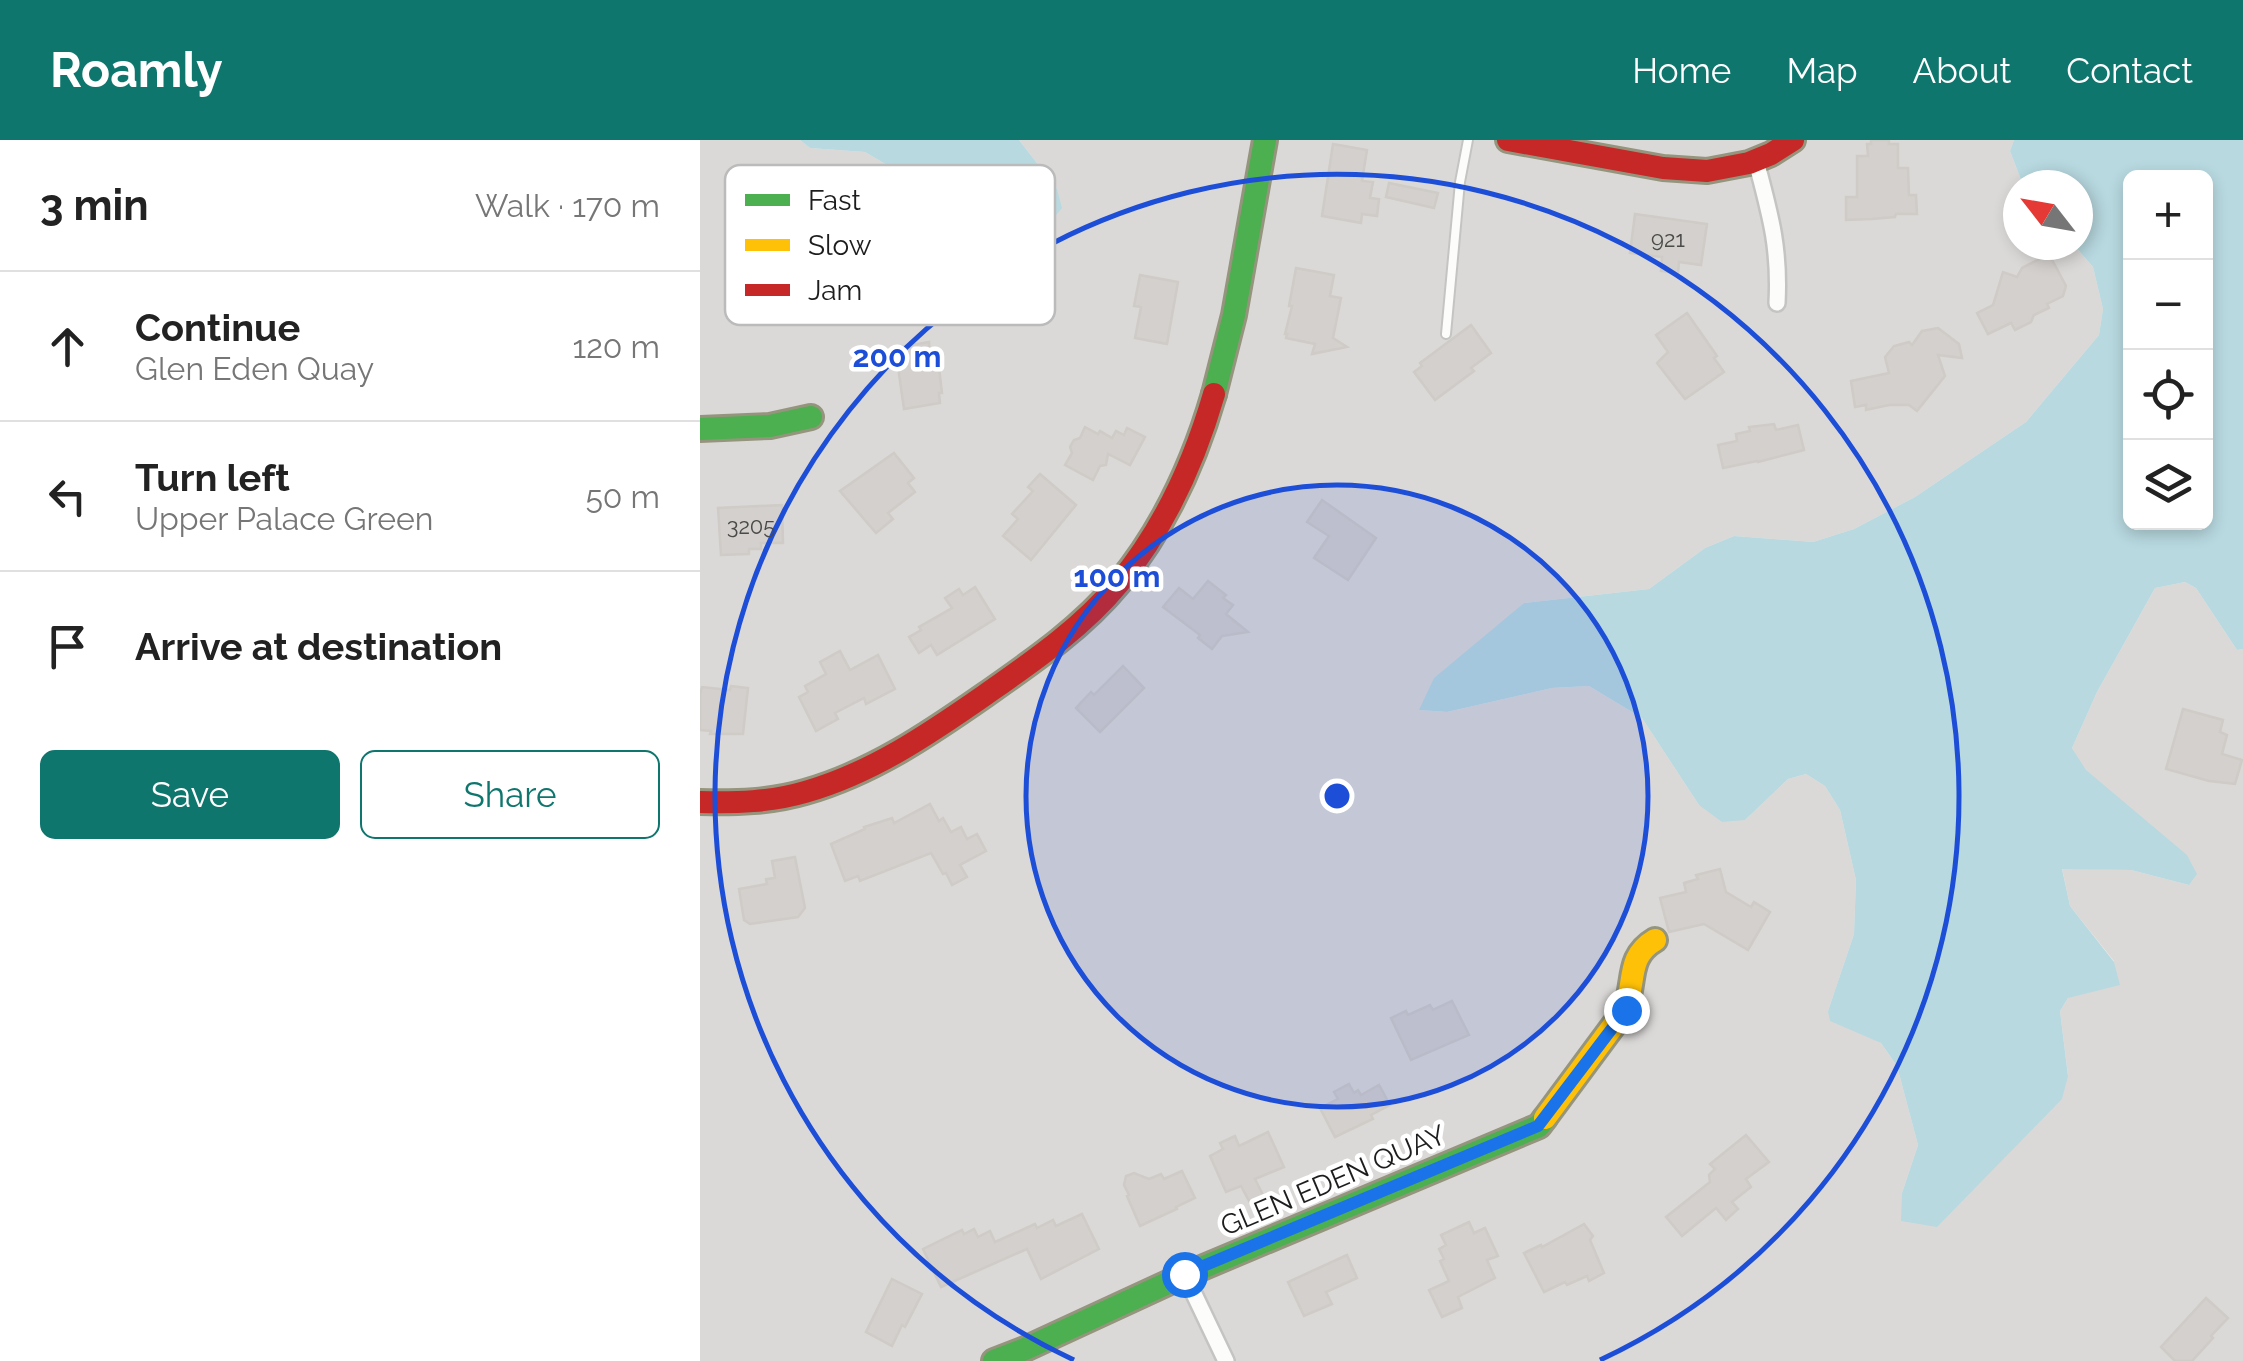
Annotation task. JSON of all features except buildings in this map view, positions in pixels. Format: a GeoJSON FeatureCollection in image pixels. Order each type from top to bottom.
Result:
{"type":"FeatureCollection","features":[{"type":"Feature","properties":{"kind":"street"},"geometry":{"type":"LineString","coordinates":[[700,802],[762,802],[800,795],[886,760],[1035,660],[1119,583],[1174,500],[1210,417],[1265,140]]}},
{"type":"Feature","properties":{"kind":"street"},"geometry":{"type":"LineString","coordinates":[[1508,140],[1676,171],[1704,172],[1756,160],[1793,140]]}},
{"type":"Feature","properties":{"kind":"street"},"geometry":{"type":"LineString","coordinates":[[1756,160],[1776,234],[1777,303]]}},
{"type":"Feature","properties":{"kind":"street"},"geometry":{"type":"LineString","coordinates":[[700,429],[758,429],[811,416]]}},
{"type":"Feature","properties":{"kind":"street","name":"GLEN EDEN QUAY"},"geometry":{"type":"LineString","coordinates":[[994,1361],[1184,1274],[1538,1126],[1626,1010],[1632,993],[1635,958],[1655,940]]}},
{"type":"Feature","properties":{"kind":"street"},"geometry":{"type":"LineString","coordinates":[[1184,1274],[1226,1361]]}},
{"type":"Feature","properties":{"kind":"lane"},"geometry":{"type":"LineString","coordinates":[[1446,334],[1460,182],[1468,140]]}},
{"type":"Feature","properties":{"kind":"shaded area"},"geometry":{"type":"Polygon","coordinates":[[[700,140],[800,140],[810,148],[865,152],[887,165],[725,165],[725,325],[1055,325],[1055,165],[1038,165],[1019,140],[2014,140],[2010,151],[2017,170],[2003,170],[2003,260],[2087,260],[2093,267],[2103,309],[2099,335],[2026,422],[1915,497],[1854,529],[1813,542],[1734,536],[1705,548],[1649,589],[1524,603],[1420,710],[1447,712],[1552,688],[1589,686],[1642,718],[1699,805],[1745,820],[1788,779],[1806,774],[1825,786],[1840,810],[1856,880],[1854,934],[1828,1011],[1881,1043],[1897,1066],[1918,1145],[1902,1193],[2068,1075],[2060,1011],[2068,998],[2114,961],[2070,906],[2062,868],[2131,870],[2189,885],[2085,770],[2072,748],[2097,692],[2155,588],[2185,582],[2196,588],[2237,650],[2243,649],[2243,1361],[700,1361],[700,140]]]}},
{"type":"Feature","properties":{"kind":"water"},"geometry":{"type":"Polygon","coordinates":[[[800,140],[1019,140],[1038,165],[887,165],[865,152],[810,148],[800,140]]]}},
{"type":"Feature","properties":{"kind":"water"},"geometry":{"type":"Polygon","coordinates":[[[2014,140],[2243,140],[2243,649],[2237,650],[2196,588],[2185,582],[2155,588],[2097,692],[2072,748],[2086,770],[2187,855],[2197,874],[2189,885],[2131,870],[2062,869],[2070,906],[2114,962],[2120,985],[2068,998],[2060,1011],[2068,1076],[2062,1099],[1937,1227],[1901,1221],[1902,1193],[1918,1145],[1897,1066],[1881,1043],[1830,1021],[1828,1011],[1854,934],[1856,880],[1840,810],[1825,786],[1806,774],[1788,779],[1745,820],[1722,822],[1699,805],[1642,718],[1589,686],[1552,688],[1447,712],[1419,710],[1434,678],[1524,603],[1649,589],[1705,548],[1734,536],[1813,542],[1854,529],[1915,497],[2026,422],[2099,335],[2103,309],[2093,267],[2087,260],[2093,260],[2093,170],[2017,170],[2010,151],[2014,140]]]}},
{"type":"Feature","properties":{"kind":"water"},"geometry":{"type":"Polygon","coordinates":[[[1055,186],[1057,189],[1062,208],[1055,216],[1055,186]]]}},
{"type":"Feature","properties":{"kind":"traffic: fast"},"geometry":{"type":"LineString","coordinates":[[1214,394],[1234,315],[1265,140]]}},
{"type":"Feature","properties":{"kind":"traffic: fast"},"geometry":{"type":"LineString","coordinates":[[700,429],[770,426],[811,417]]}},
{"type":"Feature","properties":{"kind":"traffic: fast"},"geometry":{"type":"LineString","coordinates":[[994,1361],[1185,1275],[1539,1126],[1545,1118]]}},
{"type":"Feature","properties":{"kind":"traffic: slow"},"geometry":{"type":"LineString","coordinates":[[1545,1118],[1625,1010],[1636,962],[1655,940]]}},
{"type":"Feature","properties":{"kind":"traffic: jam"},"geometry":{"type":"LineString","coordinates":[[1508,140],[1663,168],[1707,171],[1749,163],[1793,140]]}},
{"type":"Feature","properties":{"kind":"traffic: jam"},"geometry":{"type":"LineString","coordinates":[[700,802],[779,798],[854,774],[943,724],[1056,644],[1105,599],[1150,540],[1187,469],[1214,394]]}},
{"type":"Feature","properties":{"kind":"route"},"geometry":{"type":"LineString","coordinates":[[1184,1274],[1538,1126],[1626,1010]]}}]}
